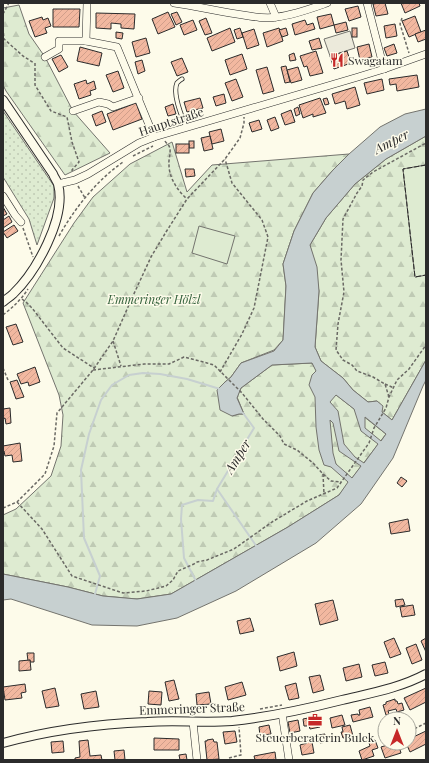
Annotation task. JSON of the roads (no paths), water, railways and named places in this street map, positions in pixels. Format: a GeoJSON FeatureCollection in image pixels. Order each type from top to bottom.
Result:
{"type":"FeatureCollection","features":[{"type":"Feature","properties":{"kind":"street"},"geometry":{"type":"LineString","coordinates":[[86,41],[87,3]]}},
{"type":"Feature","properties":{"kind":"street"},"geometry":{"type":"LineString","coordinates":[[174,3],[191,4],[226,13],[261,18],[276,17],[300,12],[327,3]]}},
{"type":"Feature","properties":{"kind":"street"},"geometry":{"type":"LineString","coordinates":[[270,3],[276,17]]}},
{"type":"Feature","properties":{"kind":"street"},"geometry":{"type":"LineString","coordinates":[[367,3],[384,69]]}},
{"type":"Feature","properties":{"kind":"street"},"geometry":{"type":"LineString","coordinates":[[45,57],[59,49],[59,41],[86,41],[117,47],[156,140]]}},
{"type":"Feature","properties":{"kind":"street","name":"Hauptstraße"},"geometry":{"type":"LineString","coordinates":[[58,184],[75,180],[88,174],[139,143],[156,140],[165,134],[186,127],[384,69],[426,54]]}},
{"type":"Feature","properties":{"kind":"street"},"geometry":{"type":"LineString","coordinates":[[73,112],[99,102],[113,107],[139,98]]}},
{"type":"Feature","properties":{"kind":"street"},"geometry":{"type":"LineString","coordinates":[[3,100],[53,174],[58,184],[60,198],[57,218],[36,266],[13,294],[3,302]]}},
{"type":"Feature","properties":{"kind":"street"},"geometry":{"type":"LineString","coordinates":[[3,196],[21,222]]}},
{"type":"Feature","properties":{"kind":"street","name":"Emmeringer Straße"},"geometry":{"type":"LineString","coordinates":[[3,743],[44,733],[91,726],[147,722],[238,720],[257,717],[338,701],[397,687],[426,674]]}},
{"type":"Feature","properties":{"kind":"street"},"geometry":{"type":"LineString","coordinates":[[282,712],[289,760]]}},
{"type":"Feature","properties":{"kind":"street"},"geometry":{"type":"LineString","coordinates":[[193,722],[197,760]]}},
{"type":"Feature","properties":{"kind":"lane"},"geometry":{"type":"LineString","coordinates":[[182,79],[177,84],[176,92],[177,103],[186,127]]}},
{"type":"Feature","properties":{"kind":"water"},"geometry":{"type":"Polygon","coordinates":[[[426,109],[426,136],[386,159],[355,184],[326,218],[310,245],[317,267],[319,291],[315,347],[321,361],[343,378],[353,390],[368,402],[377,401],[383,406],[382,412],[392,420],[426,360],[426,380],[393,458],[361,504],[316,543],[236,591],[177,618],[137,626],[92,625],[11,599],[3,600],[3,574],[68,587],[103,596],[137,599],[171,594],[288,527],[339,495],[348,482],[331,467],[324,465],[319,450],[316,427],[315,397],[309,385],[312,375],[316,371],[312,363],[272,365],[241,388],[237,398],[244,414],[232,416],[220,410],[217,390],[231,377],[241,363],[274,351],[283,340],[286,286],[283,264],[294,231],[313,193],[349,154],[380,127],[405,114],[426,109]],[[336,395],[330,402],[338,411],[344,444],[355,457],[364,463],[378,444],[361,431],[354,409],[336,395]],[[365,417],[365,428],[381,441],[386,434],[365,417]],[[330,420],[333,453],[336,464],[352,478],[361,466],[339,451],[333,423],[330,420]]]}},
{"type":"Feature","properties":{"kind":"waterway"},"geometry":{"type":"LineString","coordinates":[[95,594],[100,576],[84,538],[81,470],[89,434],[101,400],[112,385],[129,375],[143,373],[160,374],[187,379],[220,389]]}},
{"type":"Feature","properties":{"kind":"waterway"},"geometry":{"type":"LineString","coordinates":[[197,583],[184,558],[181,519],[182,505],[198,500],[213,501],[217,489],[254,428],[243,413]]}},
{"type":"Feature","properties":{"kind":"waterway","name":"Amper"},"geometry":{"type":"LineString","coordinates":[[217,489],[257,547]]}},
{"type":"Feature","properties":{"kind":"place","name":"Swagatam"},"geometry":{"type":"Point","coordinates":[337,60]}},
{"type":"Feature","properties":{"kind":"place","name":"Steuerberaterin Bulek"},"geometry":{"type":"Point","coordinates":[315,720]}},
{"type":"Feature","properties":{"kind":"park label","name":"Emmeringer Hölzl"},"geometry":{"type":"Point","coordinates":[154,299]}}]}
